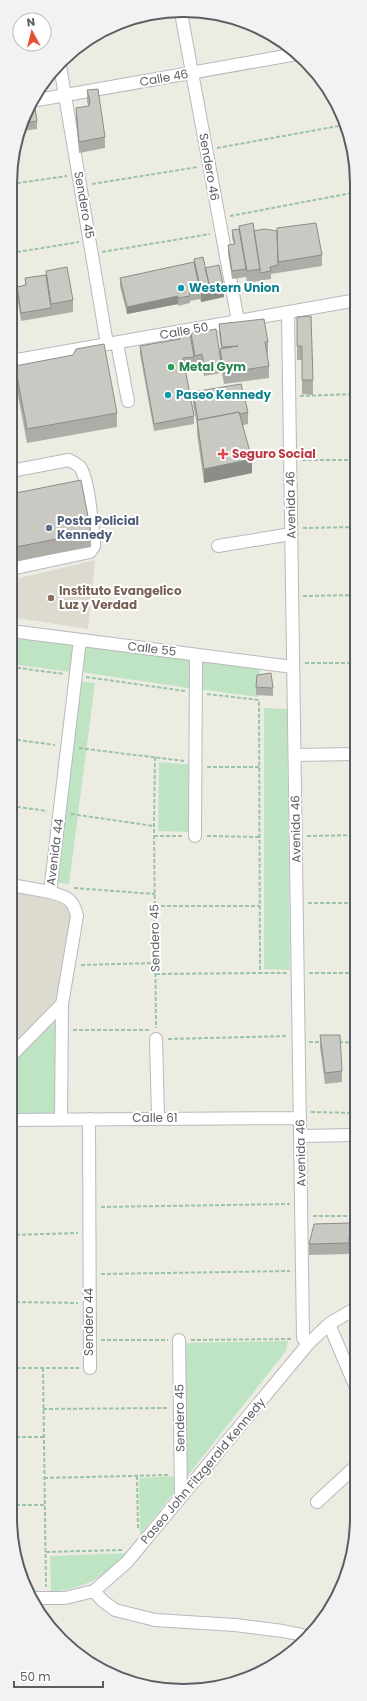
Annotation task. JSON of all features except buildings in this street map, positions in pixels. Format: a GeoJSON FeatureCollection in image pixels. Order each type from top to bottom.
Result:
{"type":"FeatureCollection","features":[{"type":"Feature","properties":{"kind":"street","name":"Sendero 46"},"geometry":{"type":"LineString","coordinates":[[182,17],[238,321]]}},
{"type":"Feature","properties":{"kind":"street","name":"Calle 46"},"geometry":{"type":"LineString","coordinates":[[39,100],[290,55]]}},
{"type":"Feature","properties":{"kind":"street","name":"Sendero 45"},"geometry":{"type":"LineString","coordinates":[[61,71],[92,254],[112,343],[128,400]]}},
{"type":"Feature","properties":{"kind":"street","name":"Calle 50"},"geometry":{"type":"LineString","coordinates":[[17,360],[350,301]]}},
{"type":"Feature","properties":{"kind":"street","name":"Avenida 46"},"geometry":{"type":"LineString","coordinates":[[288,312],[302,1271],[306,1341]]}},
{"type":"Feature","properties":{"kind":"street"},"geometry":{"type":"LineString","coordinates":[[17,469],[69,460],[81,468],[86,485],[94,546],[90,552],[17,568]]}},
{"type":"Feature","properties":{"kind":"street"},"geometry":{"type":"LineString","coordinates":[[218,546],[291,531]]}},
{"type":"Feature","properties":{"kind":"street","name":"Calle 55"},"geometry":{"type":"LineString","coordinates":[[17,633],[196,655],[293,665]]}},
{"type":"Feature","properties":{"kind":"street","name":"Avenida 44"},"geometry":{"type":"LineString","coordinates":[[60,1119],[62,1004],[77,916],[74,905],[66,897],[50,892],[80,640]]}},
{"type":"Feature","properties":{"kind":"street"},"geometry":{"type":"LineString","coordinates":[[195,836],[196,655]]}},
{"type":"Feature","properties":{"kind":"street"},"geometry":{"type":"LineString","coordinates":[[295,755],[350,754]]}},
{"type":"Feature","properties":{"kind":"street"},"geometry":{"type":"LineString","coordinates":[[17,886],[50,892]]}},
{"type":"Feature","properties":{"kind":"street"},"geometry":{"type":"LineString","coordinates":[[17,1050],[62,1004]]}},
{"type":"Feature","properties":{"kind":"street"},"geometry":{"type":"LineString","coordinates":[[156,1035],[158,1118]]}},
{"type":"Feature","properties":{"kind":"street","name":"Calle 61"},"geometry":{"type":"LineString","coordinates":[[17,1120],[300,1115]]}},
{"type":"Feature","properties":{"kind":"street","name":"Sendero 44"},"geometry":{"type":"LineString","coordinates":[[89,1119],[90,1368]]}},
{"type":"Feature","properties":{"kind":"street"},"geometry":{"type":"LineString","coordinates":[[300,1136],[350,1135]]}},
{"type":"Feature","properties":{"kind":"street","name":"Paseo John Fitzgerald Kennedy"},"geometry":{"type":"LineString","coordinates":[[38,1598],[65,1598],[94,1591],[127,1562],[182,1497],[306,1341],[329,1324],[350,1312]]}},
{"type":"Feature","properties":{"kind":"street"},"geometry":{"type":"LineString","coordinates":[[329,1324],[350,1374]]}},
{"type":"Feature","properties":{"kind":"street","name":"Sendero 45"},"geometry":{"type":"LineString","coordinates":[[179,1340],[182,1497]]}},
{"type":"Feature","properties":{"kind":"street"},"geometry":{"type":"LineString","coordinates":[[343,1358],[350,1357]]}},
{"type":"Feature","properties":{"kind":"street"},"geometry":{"type":"LineString","coordinates":[[317,1502],[350,1472]]}},
{"type":"Feature","properties":{"kind":"street"},"geometry":{"type":"LineString","coordinates":[[94,1591],[103,1601],[115,1610],[155,1620],[235,1625],[301,1635]]}},
{"type":"Feature","properties":{"kind":"path"},"geometry":{"type":"LineString","coordinates":[[206,150],[339,126]]}},
{"type":"Feature","properties":{"kind":"path"},"geometry":{"type":"LineString","coordinates":[[17,184],[80,180],[209,165]]}},
{"type":"Feature","properties":{"kind":"path"},"geometry":{"type":"LineString","coordinates":[[219,218],[350,193]]}},
{"type":"Feature","properties":{"kind":"path"},"geometry":{"type":"LineString","coordinates":[[92,254],[221,232]]}},
{"type":"Feature","properties":{"kind":"path"},"geometry":{"type":"LineString","coordinates":[[17,252],[90,240]]}},
{"type":"Feature","properties":{"kind":"path"},"geometry":{"type":"LineString","coordinates":[[290,396],[350,394]]}},
{"type":"Feature","properties":{"kind":"path"},"geometry":{"type":"LineString","coordinates":[[290,460],[350,460]]}},
{"type":"Feature","properties":{"kind":"path"},"geometry":{"type":"LineString","coordinates":[[291,531],[350,527]]}},
{"type":"Feature","properties":{"kind":"path"},"geometry":{"type":"LineString","coordinates":[[292,596],[350,596]]}},
{"type":"Feature","properties":{"kind":"path"},"geometry":{"type":"LineString","coordinates":[[293,665],[350,663]]}},
{"type":"Feature","properties":{"kind":"path"},"geometry":{"type":"LineString","coordinates":[[17,740],[155,758],[195,765],[259,767]]}},
{"type":"Feature","properties":{"kind":"path","name":"Sendero 45"},"geometry":{"type":"LineString","coordinates":[[155,758],[154,826],[156,1035]]}},
{"type":"Feature","properties":{"kind":"path"},"geometry":{"type":"LineString","coordinates":[[17,807],[154,826]]}},
{"type":"Feature","properties":{"kind":"path"},"geometry":{"type":"LineString","coordinates":[[296,836],[350,836]]}},
{"type":"Feature","properties":{"kind":"path"},"geometry":{"type":"LineString","coordinates":[[73,888],[155,894]]}},
{"type":"Feature","properties":{"kind":"path"},"geometry":{"type":"LineString","coordinates":[[297,903],[350,903]]}},
{"type":"Feature","properties":{"kind":"path"},"geometry":{"type":"LineString","coordinates":[[155,906],[260,906]]}},
{"type":"Feature","properties":{"kind":"path"},"geometry":{"type":"LineString","coordinates":[[69,965],[156,963]]}},
{"type":"Feature","properties":{"kind":"path"},"geometry":{"type":"LineString","coordinates":[[298,973],[350,972]]}},
{"type":"Feature","properties":{"kind":"path"},"geometry":{"type":"LineString","coordinates":[[156,974],[260,973]]}},
{"type":"Feature","properties":{"kind":"path"},"geometry":{"type":"LineString","coordinates":[[62,1030],[156,1035],[299,1039],[327,1042]]}},
{"type":"Feature","properties":{"kind":"path"},"geometry":{"type":"LineString","coordinates":[[335,1042],[350,1043]]}},
{"type":"Feature","properties":{"kind":"path"},"geometry":{"type":"LineString","coordinates":[[300,1115],[350,1112]]}},
{"type":"Feature","properties":{"kind":"path"},"geometry":{"type":"LineString","coordinates":[[89,1207],[302,1210],[350,1215]]}},
{"type":"Feature","properties":{"kind":"path"},"geometry":{"type":"LineString","coordinates":[[17,1234],[89,1233]]}},
{"type":"Feature","properties":{"kind":"path"},"geometry":{"type":"LineString","coordinates":[[89,1274],[302,1271]]}},
{"type":"Feature","properties":{"kind":"path"},"geometry":{"type":"LineString","coordinates":[[17,1302],[89,1303]]}},
{"type":"Feature","properties":{"kind":"path"},"geometry":{"type":"LineString","coordinates":[[89,1340],[306,1341]]}},
{"type":"Feature","properties":{"kind":"path","name":"Sendero 44"},"geometry":{"type":"LineString","coordinates":[[17,1368],[90,1368]]}},
{"type":"Feature","properties":{"kind":"path"},"geometry":{"type":"LineString","coordinates":[[43,1368],[46,1598]]}},
{"type":"Feature","properties":{"kind":"path"},"geometry":{"type":"LineString","coordinates":[[43,1409],[180,1408]]}},
{"type":"Feature","properties":{"kind":"path"},"geometry":{"type":"LineString","coordinates":[[17,1437],[44,1437]]}},
{"type":"Feature","properties":{"kind":"path"},"geometry":{"type":"LineString","coordinates":[[44,1478],[181,1475]]}},
{"type":"Feature","properties":{"kind":"path"},"geometry":{"type":"LineString","coordinates":[[46,1552],[138,1549],[137,1476]]}},
{"type":"Feature","properties":{"kind":"path"},"geometry":{"type":"LineString","coordinates":[[17,1505],[45,1505]]}},
{"type":"Feature","properties":{"kind":"shaded area","name":"Instituto Evangelico Luz y Verdad"},"geometry":{"type":"Polygon","coordinates":[[[95,560],[88,629],[17,618],[17,579],[95,560]]]}},
{"type":"Feature","properties":{"kind":"shaded area"},"geometry":{"type":"Polygon","coordinates":[[[17,892],[68,905],[72,916],[56,1003],[17,1043],[17,892]]]}},
{"type":"Feature","properties":{"kind":"green space"},"geometry":{"type":"Polygon","coordinates":[[[17,638],[73,644],[70,672],[17,665],[17,638]]]}},
{"type":"Feature","properties":{"kind":"green space"},"geometry":{"type":"Polygon","coordinates":[[[84,644],[192,658],[194,689],[81,672],[84,644]]]}},
{"type":"Feature","properties":{"kind":"green space"},"geometry":{"type":"Polygon","coordinates":[[[199,659],[260,666],[258,697],[199,689],[199,659]]]}},
{"type":"Feature","properties":{"kind":"green space"},"geometry":{"type":"Polygon","coordinates":[[[80,681],[95,683],[69,884],[54,882],[80,681]]]}},
{"type":"Feature","properties":{"kind":"green space"},"geometry":{"type":"Polygon","coordinates":[[[264,708],[287,709],[290,970],[264,969],[264,708]]]}},
{"type":"Feature","properties":{"kind":"green space"},"geometry":{"type":"Polygon","coordinates":[[[159,762],[193,765],[193,832],[158,831],[159,762]]]}},
{"type":"Feature","properties":{"kind":"green space"},"geometry":{"type":"Polygon","coordinates":[[[57,1016],[57,1115],[17,1116],[17,1056],[57,1016]]]}},
{"type":"Feature","properties":{"kind":"green space"},"geometry":{"type":"Polygon","coordinates":[[[288,1341],[286,1351],[185,1479],[183,1343],[288,1341]]]}},
{"type":"Feature","properties":{"kind":"green space"},"geometry":{"type":"Polygon","coordinates":[[[179,1476],[177,1489],[140,1535],[139,1478],[179,1476]]]}},
{"type":"Feature","properties":{"kind":"green space"},"geometry":{"type":"Polygon","coordinates":[[[128,1553],[110,1569],[93,1580],[74,1588],[51,1592],[50,1556],[128,1553]]]}},
{"type":"Feature","properties":{"kind":"place","name":"Western Union"},"geometry":{"type":"Point","coordinates":[181,288]}},
{"type":"Feature","properties":{"kind":"place","name":"Metal Gym"},"geometry":{"type":"Point","coordinates":[171,367]}},
{"type":"Feature","properties":{"kind":"place","name":"Paseo Kennedy"},"geometry":{"type":"Point","coordinates":[168,395]}},
{"type":"Feature","properties":{"kind":"place","name":"Seguro Social"},"geometry":{"type":"Point","coordinates":[223,454]}},
{"type":"Feature","properties":{"kind":"place","name":"Posta Policial Kennedy"},"geometry":{"type":"Point","coordinates":[49,528]}},
{"type":"Feature","properties":{"kind":"place","name":"Instituto Evangelico Luz y Verdad"},"geometry":{"type":"Point","coordinates":[51,598]}}]}
